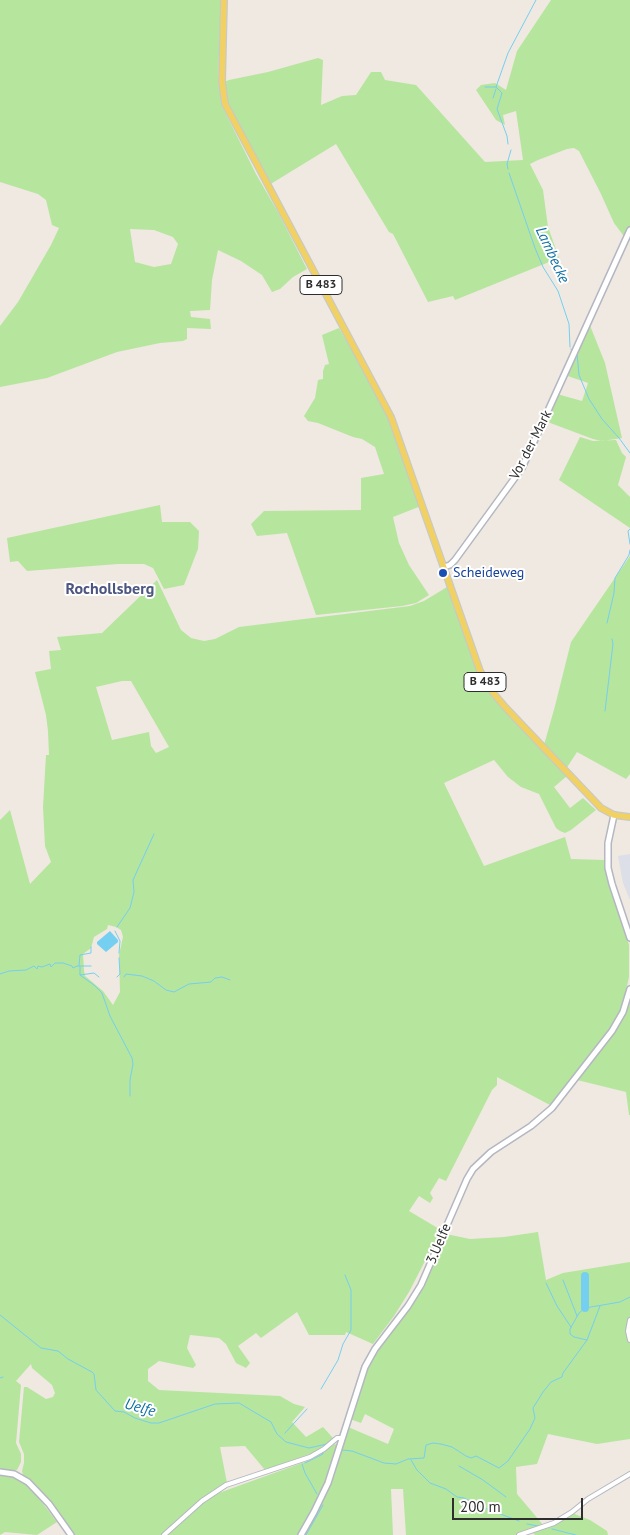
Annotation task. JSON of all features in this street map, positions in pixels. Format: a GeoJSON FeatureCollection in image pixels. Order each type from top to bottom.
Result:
{"type":"FeatureCollection","features":[{"type":"Feature","properties":{"kind":"main road","name":"B 483"},"geometry":{"type":"LineString","coordinates":[[224,0],[222,82],[225,104],[391,417],[472,651],[485,682],[506,708],[601,808],[614,815],[630,817]]}},
{"type":"Feature","properties":{"kind":"street","name":"Vor der Mark"},"geometry":{"type":"LineString","coordinates":[[444,567],[453,563],[522,468],[630,230]]}},
{"type":"Feature","properties":{"kind":"street"},"geometry":{"type":"LineString","coordinates":[[614,815],[608,843],[608,868],[630,938]]}},
{"type":"Feature","properties":{"kind":"street","name":"3.Uelfe"},"geometry":{"type":"LineString","coordinates":[[301,1535],[322,1498],[365,1367],[375,1349],[408,1306],[421,1285],[473,1169],[491,1152],[531,1126],[552,1108],[612,1031],[623,1012],[630,990]]}},
{"type":"Feature","properties":{"kind":"street"},"geometry":{"type":"LineString","coordinates":[[630,1320],[628,1331],[630,1340]]}},
{"type":"Feature","properties":{"kind":"street"},"geometry":{"type":"LineString","coordinates":[[164,1535],[202,1501],[226,1485],[310,1457],[324,1449],[336,1438],[342,1438]]}},
{"type":"Feature","properties":{"kind":"street"},"geometry":{"type":"LineString","coordinates":[[0,1472],[18,1476],[31,1485],[49,1504],[71,1535]]}},
{"type":"Feature","properties":{"kind":"street"},"geometry":{"type":"LineString","coordinates":[[519,1535],[548,1526],[563,1518],[588,1499],[630,1474]]}},
{"type":"Feature","properties":{"kind":"shaded area"},"geometry":{"type":"Polygon","coordinates":[[[630,854],[630,900],[623,883],[618,856],[630,854]]]}},
{"type":"Feature","properties":{"kind":"green space"},"geometry":{"type":"Polygon","coordinates":[[[0,0],[221,0],[218,81],[222,106],[307,269],[293,277],[280,289],[272,292],[262,275],[241,261],[218,250],[212,280],[210,310],[190,311],[191,317],[210,319],[211,329],[187,328],[187,339],[183,341],[160,343],[117,352],[47,378],[0,387],[0,326],[18,302],[59,228],[52,225],[46,200],[38,194],[0,182],[0,0]],[[130,229],[135,262],[154,267],[171,264],[178,244],[173,237],[154,230],[130,229]]]}},
{"type":"Feature","properties":{"kind":"green space"},"geometry":{"type":"Polygon","coordinates":[[[551,0],[630,0],[630,230],[626,239],[614,223],[579,151],[574,148],[567,149],[538,160],[530,164],[543,190],[548,227],[559,258],[455,300],[453,296],[428,302],[393,234],[389,232],[336,144],[269,185],[228,104],[224,82],[318,58],[323,60],[321,105],[342,96],[356,95],[371,72],[381,72],[385,80],[416,85],[485,162],[523,160],[516,111],[503,115],[505,125],[496,120],[476,90],[481,85],[495,83],[506,90],[517,51],[551,0]]]}},
{"type":"Feature","properties":{"kind":"green space"},"geometry":{"type":"Polygon","coordinates":[[[589,323],[605,363],[622,438],[602,441],[545,421],[557,394],[582,401],[588,383],[565,375],[589,323]]]}},
{"type":"Feature","properties":{"kind":"green space"},"geometry":{"type":"Polygon","coordinates":[[[339,328],[376,391],[389,418],[421,506],[393,517],[399,543],[409,565],[429,595],[416,603],[402,606],[316,615],[287,533],[257,536],[251,524],[264,511],[361,510],[361,478],[384,474],[375,447],[362,439],[308,421],[304,416],[315,398],[318,380],[323,379],[325,365],[329,364],[322,335],[339,328]]]}},
{"type":"Feature","properties":{"kind":"green space"},"geometry":{"type":"Polygon","coordinates":[[[580,437],[593,441],[616,440],[626,457],[618,485],[630,497],[630,528],[559,480],[580,437]]]}},
{"type":"Feature","properties":{"kind":"green space"},"geometry":{"type":"Polygon","coordinates":[[[160,505],[162,522],[190,522],[199,531],[198,549],[184,585],[164,589],[153,568],[144,564],[118,564],[27,571],[18,561],[10,562],[7,538],[160,505]]]}},
{"type":"Feature","properties":{"kind":"green space"},"geometry":{"type":"Polygon","coordinates":[[[630,556],[630,774],[626,779],[577,752],[566,769],[544,745],[571,642],[630,556]]]}},
{"type":"Feature","properties":{"kind":"green space"},"geometry":{"type":"Polygon","coordinates":[[[157,580],[181,630],[191,638],[204,641],[215,639],[239,627],[410,606],[424,601],[447,587],[484,682],[567,776],[554,787],[570,808],[583,798],[596,810],[571,830],[565,833],[560,831],[556,828],[539,794],[521,787],[508,777],[494,760],[444,783],[484,866],[565,837],[571,859],[604,860],[609,885],[629,945],[629,977],[623,1004],[616,1020],[599,1045],[550,1105],[497,1077],[497,1085],[492,1090],[446,1181],[439,1178],[430,1193],[433,1198],[430,1203],[419,1196],[409,1211],[441,1230],[409,1292],[373,1344],[346,1332],[345,1335],[309,1335],[297,1312],[261,1338],[256,1333],[238,1346],[250,1363],[246,1368],[236,1363],[226,1344],[219,1338],[190,1335],[187,1348],[196,1365],[193,1368],[159,1361],[148,1369],[148,1381],[159,1390],[280,1396],[294,1404],[305,1407],[292,1422],[306,1437],[323,1427],[333,1438],[315,1452],[265,1470],[245,1446],[220,1447],[227,1483],[201,1500],[162,1535],[75,1535],[37,1486],[23,1475],[24,1454],[19,1442],[24,1387],[46,1399],[53,1397],[55,1393],[52,1385],[32,1368],[31,1364],[16,1381],[21,1385],[16,1443],[21,1454],[21,1462],[17,1470],[0,1469],[0,820],[10,810],[30,884],[51,862],[45,846],[43,807],[46,755],[49,755],[48,731],[35,672],[51,669],[49,651],[61,650],[57,637],[102,633],[157,580]],[[122,681],[96,687],[112,740],[149,732],[151,746],[156,753],[169,747],[131,681],[122,681]],[[108,925],[107,929],[94,937],[91,948],[83,954],[84,970],[85,976],[103,991],[113,1005],[120,992],[119,955],[123,937],[121,930],[108,925]]]}},
{"type":"Feature","properties":{"kind":"green space"},"geometry":{"type":"Polygon","coordinates":[[[630,998],[629,1115],[626,1092],[577,1080],[614,1031],[625,1013],[630,998]]]}},
{"type":"Feature","properties":{"kind":"green space"},"geometry":{"type":"Polygon","coordinates":[[[538,1232],[546,1280],[563,1273],[630,1262],[630,1319],[628,1336],[630,1342],[630,1439],[597,1444],[548,1434],[537,1464],[516,1467],[517,1494],[544,1526],[515,1535],[406,1535],[403,1489],[391,1489],[393,1535],[304,1535],[330,1485],[348,1427],[388,1444],[394,1429],[365,1414],[361,1423],[350,1419],[367,1369],[377,1350],[423,1286],[446,1234],[470,1239],[538,1232]]]}},
{"type":"Feature","properties":{"kind":"green space"},"geometry":{"type":"Polygon","coordinates":[[[335,1444],[337,1445],[325,1483],[312,1512],[298,1535],[166,1535],[216,1494],[313,1459],[335,1444]]]}},
{"type":"Feature","properties":{"kind":"green space"},"geometry":{"type":"Polygon","coordinates":[[[0,1474],[15,1477],[29,1485],[57,1522],[37,1535],[5,1532],[0,1535],[0,1474]]]}},
{"type":"Feature","properties":{"kind":"green space"},"geometry":{"type":"Polygon","coordinates":[[[572,1513],[590,1520],[607,1531],[608,1535],[535,1535],[532,1532],[572,1513]]]}},
{"type":"Feature","properties":{"kind":"water"},"geometry":{"type":"Polygon","coordinates":[[[110,931],[118,942],[106,952],[97,942],[110,931]]]}},
{"type":"Feature","properties":{"kind":"waterway","name":"Lambecke"},"geometry":{"type":"LineString","coordinates":[[508,144],[497,109],[502,93],[496,87],[508,53],[536,0]]}},
{"type":"Feature","properties":{"kind":"waterway"},"geometry":{"type":"LineString","coordinates":[[485,87],[496,87]]}},
{"type":"Feature","properties":{"kind":"waterway"},"geometry":{"type":"LineString","coordinates":[[493,98],[496,89]]}},
{"type":"Feature","properties":{"kind":"waterway","name":"Lambecke"},"geometry":{"type":"LineString","coordinates":[[508,169],[507,164],[511,150]]}},
{"type":"Feature","properties":{"kind":"waterway","name":"Lambecke"},"geometry":{"type":"LineString","coordinates":[[509,173],[535,248],[543,267],[558,291],[569,324],[570,347]]}},
{"type":"Feature","properties":{"kind":"waterway","name":"Lambecke"},"geometry":{"type":"LineString","coordinates":[[577,353],[579,375],[589,399],[602,419],[630,453]]}},
{"type":"Feature","properties":{"kind":"waterway"},"geometry":{"type":"LineString","coordinates":[[630,529],[628,531],[630,544]]}},
{"type":"Feature","properties":{"kind":"waterway"},"geometry":{"type":"LineString","coordinates":[[607,623],[614,593],[615,578],[630,550]]}},
{"type":"Feature","properties":{"kind":"waterway"},"geometry":{"type":"LineString","coordinates":[[605,711],[612,639]]}},
{"type":"Feature","properties":{"kind":"waterway"},"geometry":{"type":"LineString","coordinates":[[117,927],[130,908],[134,892],[133,880],[154,834]]}},
{"type":"Feature","properties":{"kind":"waterway"},"geometry":{"type":"LineString","coordinates":[[115,931],[120,941],[119,953]]}},
{"type":"Feature","properties":{"kind":"waterway"},"geometry":{"type":"LineString","coordinates":[[79,966],[80,955],[91,953],[91,947]]}},
{"type":"Feature","properties":{"kind":"waterway"},"geometry":{"type":"LineString","coordinates":[[117,977],[120,974],[119,958]]}},
{"type":"Feature","properties":{"kind":"waterway"},"geometry":{"type":"LineString","coordinates":[[0,974],[9,971],[26,970],[34,966],[37,969],[38,966],[42,967],[50,964],[51,967],[55,963],[63,963],[73,968],[77,966],[91,966]]}},
{"type":"Feature","properties":{"kind":"waterway"},"geometry":{"type":"LineString","coordinates":[[80,967],[80,975],[94,973],[99,977]]}},
{"type":"Feature","properties":{"kind":"waterway"},"geometry":{"type":"LineString","coordinates":[[124,977],[126,974],[142,976],[154,981],[166,990],[174,992],[189,984],[211,982],[215,978],[222,977],[230,980]]}},
{"type":"Feature","properties":{"kind":"waterway"},"geometry":{"type":"LineString","coordinates":[[80,975],[102,993],[110,1016],[132,1058],[130,1096]]}},
{"type":"Feature","properties":{"kind":"waterway"},"geometry":{"type":"LineString","coordinates":[[321,1389],[338,1360],[343,1344],[351,1330],[351,1290],[345,1275]]}},
{"type":"Feature","properties":{"kind":"waterway"},"geometry":{"type":"LineString","coordinates":[[585,1276],[585,1308]]}},
{"type":"Feature","properties":{"kind":"waterway"},"geometry":{"type":"LineString","coordinates":[[563,1280],[577,1316]]}},
{"type":"Feature","properties":{"kind":"waterway"},"geometry":{"type":"LineString","coordinates":[[546,1283],[557,1306],[571,1327]]}},
{"type":"Feature","properties":{"kind":"waterway"},"geometry":{"type":"LineString","coordinates":[[342,1450],[352,1451],[384,1463],[396,1464],[408,1459],[424,1458],[426,1445],[433,1443],[452,1447],[471,1458],[476,1456],[499,1468],[508,1461],[530,1429],[535,1418],[533,1408],[543,1392],[551,1382],[562,1377],[587,1340],[570,1334],[570,1329],[579,1313],[585,1308],[620,1302],[630,1297]]}},
{"type":"Feature","properties":{"kind":"waterway"},"geometry":{"type":"LineString","coordinates":[[587,1340],[600,1306]]}},
{"type":"Feature","properties":{"kind":"waterway","name":"Uelfe"},"geometry":{"type":"LineString","coordinates":[[0,1315],[41,1348],[58,1351],[68,1359],[92,1372],[94,1374],[96,1390],[115,1411],[124,1412],[151,1423],[159,1423],[215,1404],[239,1403],[271,1422],[277,1434],[286,1442],[309,1448],[327,1444]]}},
{"type":"Feature","properties":{"kind":"waterway"},"geometry":{"type":"LineString","coordinates":[[285,1433],[307,1409]]}},
{"type":"Feature","properties":{"kind":"waterway"},"geometry":{"type":"LineString","coordinates":[[305,1463],[323,1454],[323,1452]]}},
{"type":"Feature","properties":{"kind":"waterway","name":"Uelfe"},"geometry":{"type":"LineString","coordinates":[[411,1460],[417,1470],[430,1483],[446,1489],[457,1497],[464,1498],[479,1506],[519,1521]]}},
{"type":"Feature","properties":{"kind":"waterway"},"geometry":{"type":"LineString","coordinates":[[302,1464],[317,1494]]}},
{"type":"Feature","properties":{"kind":"waterway"},"geometry":{"type":"LineString","coordinates":[[459,1466],[483,1480],[506,1497]]}},
{"type":"Feature","properties":{"kind":"waterway"},"geometry":{"type":"LineString","coordinates":[[306,1535],[323,1505]]}},
{"type":"Feature","properties":{"kind":"waterway","name":"Uelfe"},"geometry":{"type":"LineString","coordinates":[[527,1524],[538,1526]]}},
{"type":"Feature","properties":{"kind":"waterway","name":"Uelfe"},"geometry":{"type":"LineString","coordinates":[[552,1529],[576,1535]]}},
{"type":"Feature","properties":{"kind":"place","name":"Scheideweg"},"geometry":{"type":"Point","coordinates":[443,573]}},
{"type":"Feature","properties":{"kind":"district","name":"Rochollsberg"},"geometry":{"type":"Point","coordinates":[110,589]}}]}
